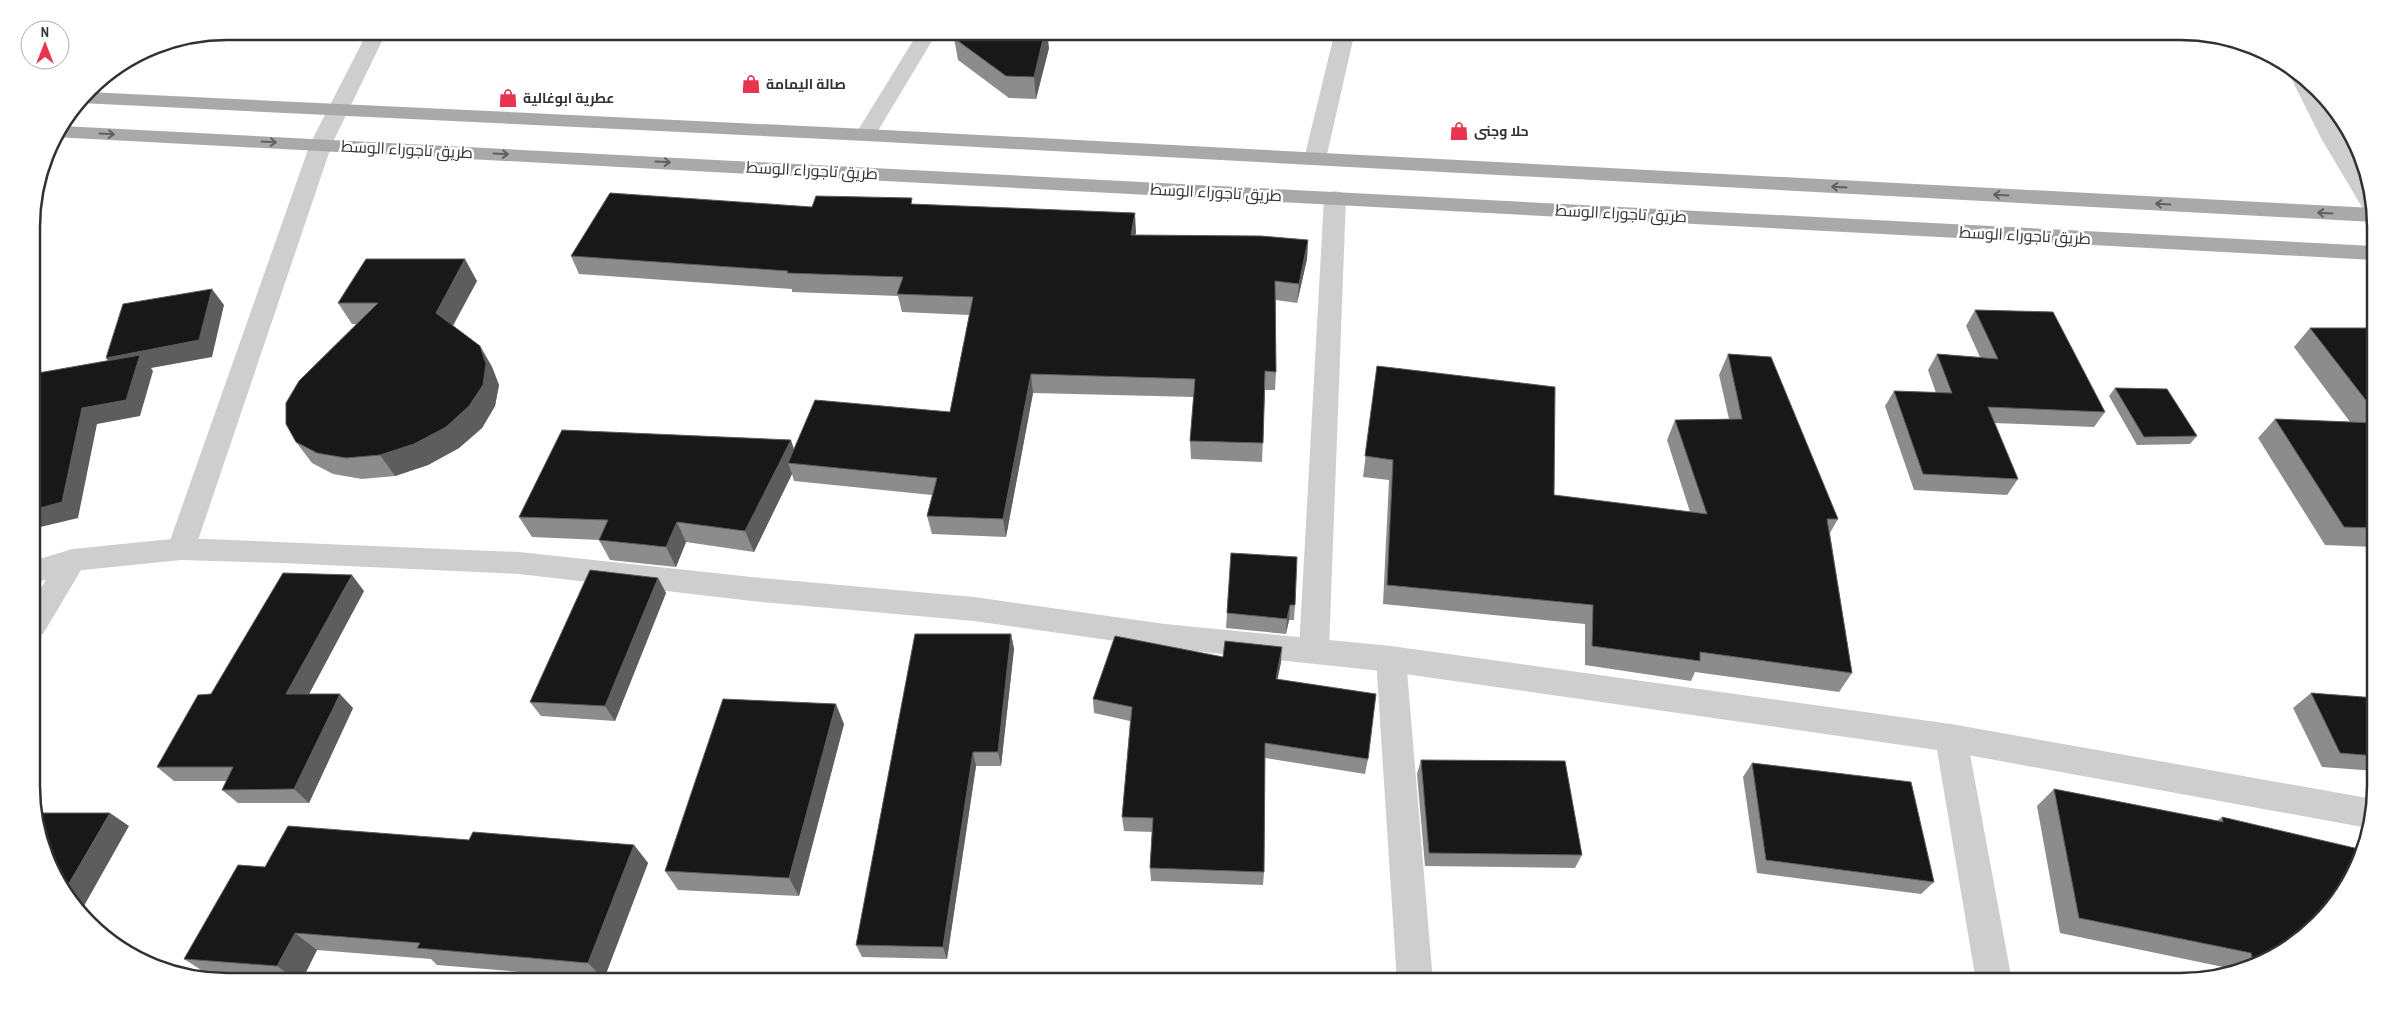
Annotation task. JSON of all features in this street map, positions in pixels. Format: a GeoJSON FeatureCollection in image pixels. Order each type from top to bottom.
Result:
{"type":"FeatureCollection","features":[{"type":"Feature","properties":{"kind":"main road"},"geometry":{"type":"LineString","coordinates":[[92,98],[866,135],[2367,215]]}},
{"type":"Feature","properties":{"kind":"main road","name":"طريق تاجوراء الوسط"},"geometry":{"type":"LineString","coordinates":[[65,132],[321,144],[2367,253]]}},
{"type":"Feature","properties":{"kind":"street"},"geometry":{"type":"LineString","coordinates":[[181,549],[321,144],[373,40]]}},
{"type":"Feature","properties":{"kind":"street"},"geometry":{"type":"LineString","coordinates":[[866,135],[924,40]]}},
{"type":"Feature","properties":{"kind":"street"},"geometry":{"type":"LineString","coordinates":[[1315,159],[1343,40]]}},
{"type":"Feature","properties":{"kind":"street"},"geometry":{"type":"LineString","coordinates":[[2308,91],[2332,138],[2363,191]]}},
{"type":"Feature","properties":{"kind":"street"},"geometry":{"type":"LineString","coordinates":[[1314,650],[1335,198]]}},
{"type":"Feature","properties":{"kind":"street"},"geometry":{"type":"LineString","coordinates":[[40,570],[73,560],[181,549],[519,563],[761,590],[974,609],[1165,636],[1391,659],[1862,727],[1951,738],[2365,813]]}},
{"type":"Feature","properties":{"kind":"street"},"geometry":{"type":"LineString","coordinates":[[40,613],[73,560]]}},
{"type":"Feature","properties":{"kind":"street"},"geometry":{"type":"LineString","coordinates":[[1391,659],[1414,973]]}},
{"type":"Feature","properties":{"kind":"street"},"geometry":{"type":"LineString","coordinates":[[1951,738],[1993,973]]}},
{"type":"Feature","properties":{"kind":"building"},"geometry":{"type":"Polygon","coordinates":[[[957,40],[1043,40],[1034,77],[1006,76],[957,40]]]}},
{"type":"Feature","properties":{"kind":"building"},"geometry":{"type":"Polygon","coordinates":[[[610,193],[812,207],[816,196],[912,198],[911,204],[1135,213],[1131,235],[1261,236],[1308,240],[1299,284],[1275,281],[1276,372],[1265,371],[1263,443],[1190,441],[1195,379],[1031,374],[1003,519],[927,516],[937,478],[788,463],[815,400],[950,412],[973,297],[897,294],[903,277],[787,273],[788,271],[571,256],[610,193]]]}},
{"type":"Feature","properties":{"kind":"building"},"geometry":{"type":"Polygon","coordinates":[[[366,259],[465,259],[436,313],[480,346],[486,364],[483,385],[469,406],[446,427],[414,444],[380,455],[346,458],[317,453],[296,442],[286,424],[286,403],[299,381],[378,303],[338,303],[366,259]]]}},
{"type":"Feature","properties":{"kind":"building"},"geometry":{"type":"Polygon","coordinates":[[[212,289],[199,340],[106,358],[123,304],[212,289]]]}},
{"type":"Feature","properties":{"kind":"building"},"geometry":{"type":"Polygon","coordinates":[[[1975,310],[2053,312],[2105,412],[1988,407],[2018,479],[1923,474],[1894,391],[1952,393],[1937,354],[1998,359],[1975,310]]]}},
{"type":"Feature","properties":{"kind":"building"},"geometry":{"type":"Polygon","coordinates":[[[2310,328],[2367,328],[2367,402],[2310,328]]]}},
{"type":"Feature","properties":{"kind":"building"},"geometry":{"type":"Polygon","coordinates":[[[1728,354],[1771,357],[1838,519],[1827,519],[1852,673],[1700,652],[1700,661],[1592,646],[1593,605],[1387,585],[1393,460],[1365,456],[1377,366],[1555,387],[1554,495],[1707,514],[1675,420],[1742,419],[1728,354]]]}},
{"type":"Feature","properties":{"kind":"building"},"geometry":{"type":"Polygon","coordinates":[[[140,355],[126,400],[82,408],[62,502],[40,508],[40,373],[140,355]]]}},
{"type":"Feature","properties":{"kind":"building"},"geometry":{"type":"Polygon","coordinates":[[[2115,388],[2167,389],[2197,436],[2144,437],[2115,388]]]}},
{"type":"Feature","properties":{"kind":"building"},"geometry":{"type":"Polygon","coordinates":[[[2275,419],[2367,423],[2367,528],[2344,527],[2275,419]]]}},
{"type":"Feature","properties":{"kind":"building"},"geometry":{"type":"Polygon","coordinates":[[[562,430],[791,440],[745,531],[677,522],[666,547],[599,540],[608,520],[519,517],[562,430]]]}},
{"type":"Feature","properties":{"kind":"building"},"geometry":{"type":"Polygon","coordinates":[[[1231,553],[1297,557],[1295,605],[1290,605],[1287,619],[1227,613],[1231,553]]]}},
{"type":"Feature","properties":{"kind":"building"},"geometry":{"type":"Polygon","coordinates":[[[590,570],[658,578],[605,706],[530,702],[590,570]]]}},
{"type":"Feature","properties":{"kind":"building"},"geometry":{"type":"Polygon","coordinates":[[[283,573],[352,575],[286,694],[340,694],[294,789],[222,790],[233,767],[157,767],[198,695],[211,694],[283,573]]]}},
{"type":"Feature","properties":{"kind":"building"},"geometry":{"type":"Polygon","coordinates":[[[915,634],[1011,634],[998,752],[973,752],[943,947],[856,945],[915,634]]]}},
{"type":"Feature","properties":{"kind":"building"},"geometry":{"type":"Polygon","coordinates":[[[1115,636],[1223,657],[1225,641],[1282,647],[1276,679],[1376,694],[1368,759],[1265,743],[1264,872],[1150,868],[1153,818],[1122,817],[1132,707],[1093,699],[1115,636]]]}},
{"type":"Feature","properties":{"kind":"building"},"geometry":{"type":"Polygon","coordinates":[[[2311,693],[2367,697],[2367,755],[2340,753],[2311,693]]]}},
{"type":"Feature","properties":{"kind":"building"},"geometry":{"type":"Polygon","coordinates":[[[723,699],[836,704],[789,878],[665,871],[723,699]]]}},
{"type":"Feature","properties":{"kind":"building"},"geometry":{"type":"Polygon","coordinates":[[[1421,760],[1565,761],[1582,855],[1429,853],[1421,760]]]}},
{"type":"Feature","properties":{"kind":"building"},"geometry":{"type":"Polygon","coordinates":[[[1752,763],[1911,782],[1934,882],[1766,860],[1752,763]]]}},
{"type":"Feature","properties":{"kind":"building"},"geometry":{"type":"Polygon","coordinates":[[[2054,789],[2223,822],[2222,817],[2356,848],[2342,880],[2321,909],[2284,942],[2252,959],[2251,953],[2079,918],[2054,789]]]}},
{"type":"Feature","properties":{"kind":"building"},"geometry":{"type":"Polygon","coordinates":[[[42,813],[110,813],[68,885],[54,858],[46,835],[42,813]]]}},
{"type":"Feature","properties":{"kind":"building"},"geometry":{"type":"Polygon","coordinates":[[[288,826],[469,840],[473,832],[634,845],[588,963],[417,948],[420,943],[295,933],[277,966],[184,959],[238,865],[265,867],[288,826]]]}},
{"type":"Feature","properties":{"kind":"place","name":"صالة اليمامة"},"geometry":{"type":"Point","coordinates":[751,84]}},
{"type":"Feature","properties":{"kind":"place","name":"عطرية ابوغالية"},"geometry":{"type":"Point","coordinates":[508,98]}},
{"type":"Feature","properties":{"kind":"place","name":"حلا وجنى"},"geometry":{"type":"Point","coordinates":[1459,131]}}]}
